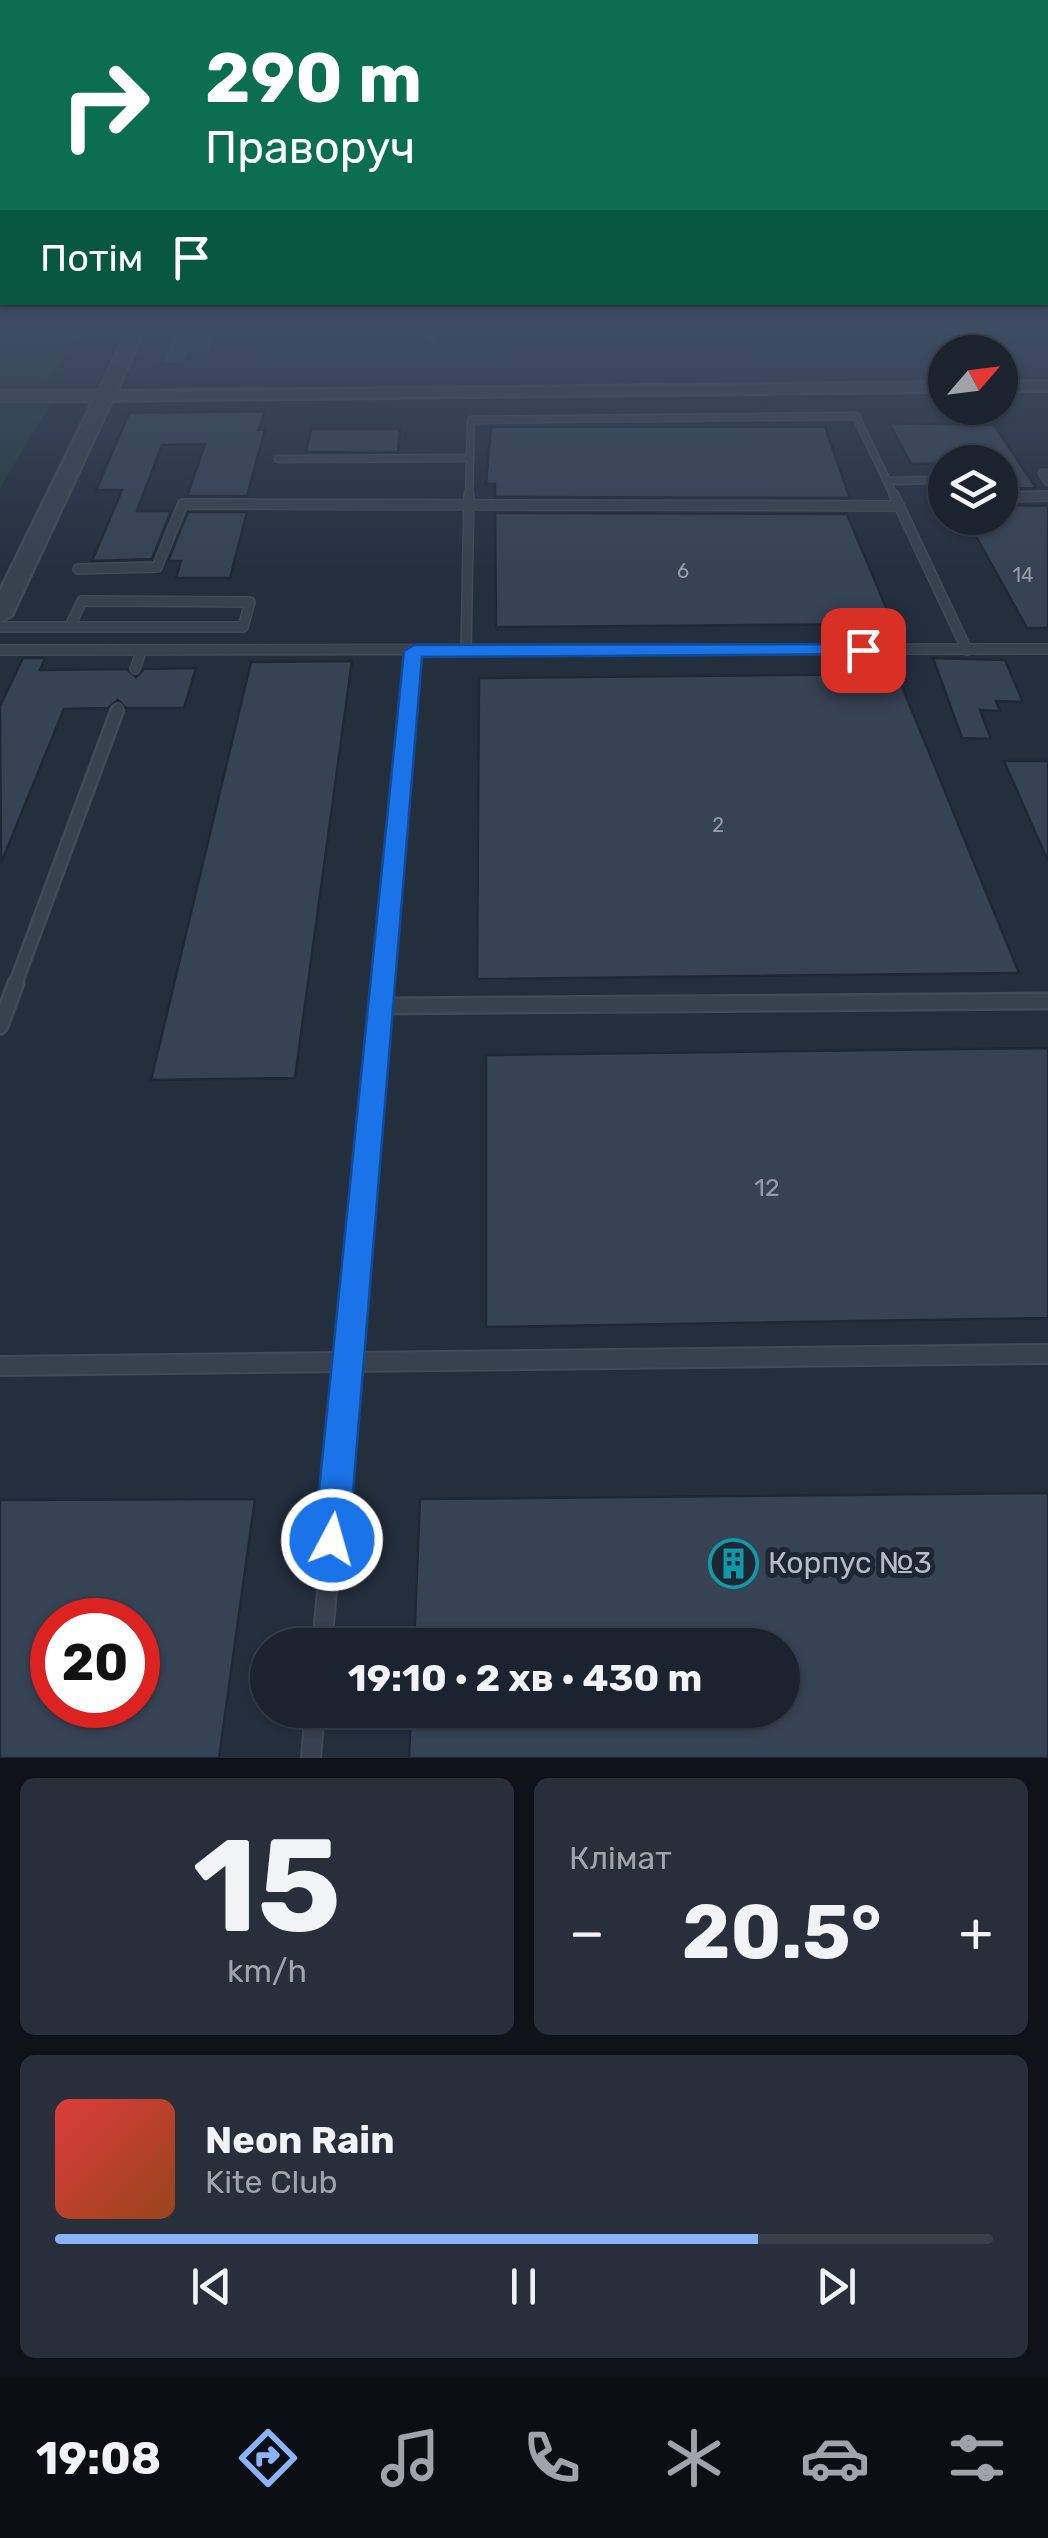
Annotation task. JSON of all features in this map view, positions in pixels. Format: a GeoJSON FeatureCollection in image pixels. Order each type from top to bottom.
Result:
{"type":"FeatureCollection","features":[{"type":"Feature","properties":{"kind":"street"},"geometry":{"type":"LineString","coordinates":[[0,615],[98,407]]}},
{"type":"Feature","properties":{"kind":"lane"},"geometry":{"type":"LineString","coordinates":[[466,651],[471,420],[856,416],[967,650]]}},
{"type":"Feature","properties":{"kind":"lane"},"geometry":{"type":"LineString","coordinates":[[278,459],[470,458]]}},
{"type":"Feature","properties":{"kind":"lane"},"geometry":{"type":"LineString","coordinates":[[1048,473],[1042,473],[1048,482]]}},
{"type":"Feature","properties":{"kind":"lane"},"geometry":{"type":"LineString","coordinates":[[887,481],[928,480]]}},
{"type":"Feature","properties":{"kind":"lane"},"geometry":{"type":"LineString","coordinates":[[1018,497],[1048,496]]}},
{"type":"Feature","properties":{"kind":"lane"},"geometry":{"type":"LineString","coordinates":[[78,569],[157,567],[182,504],[899,506]]}},
{"type":"Feature","properties":{"kind":"lane"},"geometry":{"type":"LineString","coordinates":[[0,627],[243,627],[250,602],[82,601],[70,626]]}},
{"type":"Feature","properties":{"kind":"lane"},"geometry":{"type":"LineString","coordinates":[[0,650],[1048,650]]}},
{"type":"Feature","properties":{"kind":"lane"},"geometry":{"type":"LineString","coordinates":[[324,1628],[414,651]]}},
{"type":"Feature","properties":{"kind":"lane"},"geometry":{"type":"LineString","coordinates":[[135,669],[140,652]]}},
{"type":"Feature","properties":{"kind":"lane"},"geometry":{"type":"LineString","coordinates":[[0,1026],[118,708]]}},
{"type":"Feature","properties":{"kind":"lane"},"geometry":{"type":"LineString","coordinates":[[382,1006],[1048,1001]]}},
{"type":"Feature","properties":{"kind":"lane"},"geometry":{"type":"LineString","coordinates":[[0,1366],[1048,1354]]}},
{"type":"Feature","properties":{"kind":"lane"},"geometry":{"type":"LineString","coordinates":[[310,1758],[313,1728]]}},
{"type":"Feature","properties":{"kind":"green space"},"geometry":{"type":"Polygon","coordinates":[[[0,407],[48,407],[0,488],[0,407]]]}},
{"type":"Feature","properties":{"kind":"building"},"geometry":{"type":"Polygon","coordinates":[[[265,411],[259,430],[265,430],[247,496],[187,496],[205,444],[162,445],[137,511],[171,511],[152,559],[92,561],[122,490],[96,490],[129,413],[265,411]]]}},
{"type":"Feature","properties":{"kind":"building"},"geometry":{"type":"Polygon","coordinates":[[[889,423],[994,425],[1007,445],[928,445],[928,464],[911,464],[889,423]]]}},
{"type":"Feature","properties":{"kind":"building"},"geometry":{"type":"Polygon","coordinates":[[[491,427],[825,427],[850,498],[495,497],[495,484],[486,484],[491,427]]]}},
{"type":"Feature","properties":{"kind":"building"},"geometry":{"type":"Polygon","coordinates":[[[311,429],[400,429],[398,452],[306,452],[311,429]]]}},
{"type":"Feature","properties":{"kind":"building"},"geometry":{"type":"Polygon","coordinates":[[[1018,461],[1036,488],[1018,488],[1018,461]]]}},
{"type":"Feature","properties":{"kind":"building"},"geometry":{"type":"Polygon","coordinates":[[[1018,505],[1048,506],[1048,628],[1027,628],[975,535],[1018,535],[1018,505]]]}},
{"type":"Feature","properties":{"kind":"building"},"geometry":{"type":"Polygon","coordinates":[[[188,512],[247,512],[230,578],[176,578],[181,561],[168,561],[188,512]]]}},
{"type":"Feature","properties":{"kind":"building"},"geometry":{"type":"Polygon","coordinates":[[[495,513],[847,514],[893,624],[496,627],[495,513]]]}},
{"type":"Feature","properties":{"kind":"building"},"geometry":{"type":"Polygon","coordinates":[[[23,658],[45,658],[40,670],[127,669],[136,677],[144,669],[196,668],[184,708],[126,708],[118,700],[108,708],[64,709],[1,863],[0,706],[23,658]]]}},
{"type":"Feature","properties":{"kind":"building"},"geometry":{"type":"Polygon","coordinates":[[[933,658],[1005,660],[1023,702],[996,701],[1000,711],[980,710],[991,739],[962,738],[933,658]]]}},
{"type":"Feature","properties":{"kind":"building"},"geometry":{"type":"Polygon","coordinates":[[[352,661],[295,1078],[151,1080],[251,662],[352,661]]]}},
{"type":"Feature","properties":{"kind":"building"},"geometry":{"type":"Polygon","coordinates":[[[897,674],[1019,973],[477,979],[479,678],[897,674]]]}},
{"type":"Feature","properties":{"kind":"building"},"geometry":{"type":"Polygon","coordinates":[[[1004,761],[1048,761],[1048,861],[1004,761]]]}},
{"type":"Feature","properties":{"kind":"building"},"geometry":{"type":"Polygon","coordinates":[[[1048,1048],[1048,1318],[486,1327],[486,1055],[1048,1048]]]}},
{"type":"Feature","properties":{"kind":"building","name":"Корпус №3"},"geometry":{"type":"Polygon","coordinates":[[[1048,1493],[1048,1758],[409,1758],[410,1728],[800,1728],[800,1628],[415,1628],[420,1499],[1048,1493]]]}},
{"type":"Feature","properties":{"kind":"building"},"geometry":{"type":"Polygon","coordinates":[[[255,1499],[219,1758],[0,1758],[0,1500],[255,1499]]]}},
{"type":"Feature","properties":{"kind":"place","name":"Корпус №3"},"geometry":{"type":"Point","coordinates":[733,1563]}},
{"type":"Feature","properties":{"kind":"route"},"geometry":{"type":"LineString","coordinates":[[332,1540],[414,651],[863,650]]}}]}
